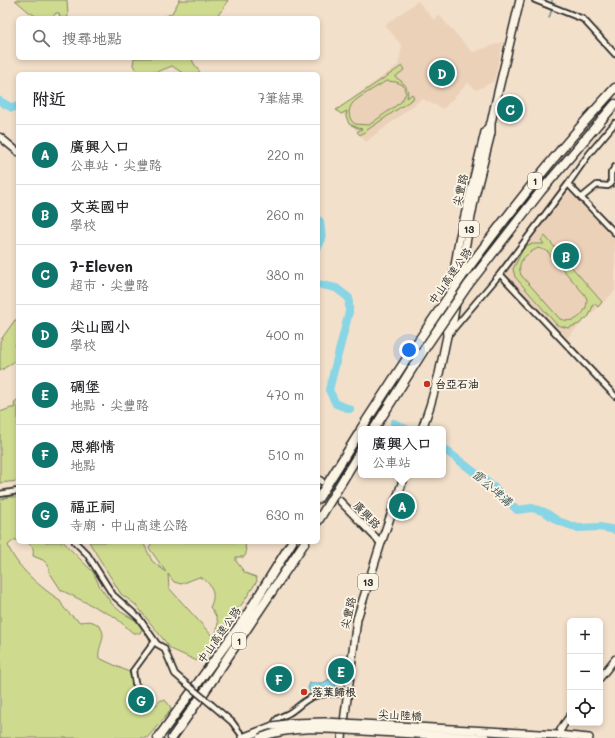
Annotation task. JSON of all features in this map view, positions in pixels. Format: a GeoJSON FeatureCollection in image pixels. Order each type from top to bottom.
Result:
{"type":"FeatureCollection","features":[{"type":"Feature","properties":{"kind":"highway","name":"中山高速公路"},"geometry":{"type":"LineString","coordinates":[[363,426],[461,278],[516,204],[615,88]]}},
{"type":"Feature","properties":{"kind":"highway","name":"中山高速公路"},"geometry":{"type":"LineString","coordinates":[[376,426],[468,285],[541,191],[615,104]]}},
{"type":"Feature","properties":{"kind":"highway","name":"中山高速公路"},"geometry":{"type":"LineString","coordinates":[[320,497],[358,434]]}},
{"type":"Feature","properties":{"kind":"highway"},"geometry":{"type":"LineString","coordinates":[[320,518],[358,455]]}},
{"type":"Feature","properties":{"kind":"highway","name":"中山高速公路"},"geometry":{"type":"LineString","coordinates":[[158,738],[245,618],[291,544]]}},
{"type":"Feature","properties":{"kind":"highway","name":"中山高速公路"},"geometry":{"type":"LineString","coordinates":[[172,738],[206,691],[304,544]]}},
{"type":"Feature","properties":{"kind":"main road","name":"尖豐路"},"geometry":{"type":"LineString","coordinates":[[423,426],[439,374],[447,336],[453,321],[462,264],[490,133],[490,123],[520,0]]}},
{"type":"Feature","properties":{"kind":"main road","name":"尖豐路"},"geometry":{"type":"LineString","coordinates":[[342,738],[357,618],[404,478]]}},
{"type":"Feature","properties":{"kind":"main road","name":"尖山陸橋"},"geometry":{"type":"LineString","coordinates":[[243,738],[273,726],[292,723],[325,722],[588,738]]}},
{"type":"Feature","properties":{"kind":"main road","name":"尖山陸橋"},"geometry":{"type":"LineString","coordinates":[[260,738],[284,731],[306,729],[355,730],[486,738]]}},
{"type":"Feature","properties":{"kind":"street"},"geometry":{"type":"LineString","coordinates":[[535,0],[583,19],[615,54]]}},
{"type":"Feature","properties":{"kind":"street"},"geometry":{"type":"LineString","coordinates":[[447,336],[500,274],[589,154],[615,123]]}},
{"type":"Feature","properties":{"kind":"street"},"geometry":{"type":"LineString","coordinates":[[0,137],[16,150]]}},
{"type":"Feature","properties":{"kind":"street"},"geometry":{"type":"LineString","coordinates":[[581,198],[597,185],[608,186],[611,184],[611,173],[615,167]]}},
{"type":"Feature","properties":{"kind":"street"},"geometry":{"type":"LineString","coordinates":[[568,184],[615,233]]}},
{"type":"Feature","properties":{"kind":"street"},"geometry":{"type":"LineString","coordinates":[[500,274],[615,396]]}},
{"type":"Feature","properties":{"kind":"street"},"geometry":{"type":"LineString","coordinates":[[0,494],[16,491]]}},
{"type":"Feature","properties":{"kind":"street","name":"廣興路"},"geometry":{"type":"LineString","coordinates":[[340,500],[381,543]]}},
{"type":"Feature","properties":{"kind":"street"},"geometry":{"type":"LineString","coordinates":[[77,544],[87,554],[113,595],[139,618],[157,644],[164,648],[175,674],[232,722],[243,738]]}},
{"type":"Feature","properties":{"kind":"street"},"geometry":{"type":"LineString","coordinates":[[147,705],[135,683],[133,671],[155,641]]}},
{"type":"Feature","properties":{"kind":"street"},"geometry":{"type":"LineString","coordinates":[[603,674],[615,659]]}},
{"type":"Feature","properties":{"kind":"street"},"geometry":{"type":"LineString","coordinates":[[273,726],[278,717],[289,713],[310,698],[332,694],[348,694]]}},
{"type":"Feature","properties":{"kind":"street"},"geometry":{"type":"LineString","coordinates":[[557,736],[567,720]]}},
{"type":"Feature","properties":{"kind":"shaded area"},"geometry":{"type":"Polygon","coordinates":[[[418,1],[434,20],[439,15],[472,52],[503,42],[494,81],[476,90],[468,83],[443,109],[422,99],[366,142],[338,109],[398,65],[402,46],[385,25],[418,1]]]}},
{"type":"Feature","properties":{"kind":"shaded area"},"geometry":{"type":"Polygon","coordinates":[[[570,192],[615,239],[615,291],[567,338],[504,273],[549,212],[570,192]]]}},
{"type":"Feature","properties":{"kind":"green space"},"geometry":{"type":"Polygon","coordinates":[[[15,0],[67,0],[68,16],[60,16],[59,13],[56,13],[54,16],[36,16],[15,0]]]}},
{"type":"Feature","properties":{"kind":"green space"},"geometry":{"type":"Polygon","coordinates":[[[178,0],[228,0],[217,16],[167,16],[172,13],[179,1],[178,0]]]}},
{"type":"Feature","properties":{"kind":"green space"},"geometry":{"type":"Polygon","coordinates":[[[134,60],[192,60],[200,72],[181,72],[172,66],[155,72],[137,72],[133,65],[134,60]]]}},
{"type":"Feature","properties":{"kind":"green space"},"geometry":{"type":"Polygon","coordinates":[[[402,66],[404,70],[395,77],[406,86],[408,91],[407,98],[412,94],[414,98],[360,135],[357,132],[362,129],[349,124],[346,116],[347,111],[341,114],[336,110],[402,66]],[[386,81],[354,101],[349,112],[350,118],[353,122],[355,124],[369,125],[401,102],[406,93],[403,85],[396,82],[386,81]]]}},
{"type":"Feature","properties":{"kind":"green space"},"geometry":{"type":"Polygon","coordinates":[[[545,236],[602,302],[598,307],[594,303],[589,316],[579,324],[568,328],[557,325],[515,277],[513,269],[524,247],[531,244],[544,244],[541,240],[545,236]],[[538,248],[526,255],[521,261],[520,265],[521,275],[560,319],[576,319],[582,314],[586,307],[586,296],[547,251],[538,248]]]}},
{"type":"Feature","properties":{"kind":"green space"},"geometry":{"type":"Polygon","coordinates":[[[16,320],[16,360],[0,371],[0,341],[16,320]]]}},
{"type":"Feature","properties":{"kind":"green space"},"geometry":{"type":"Polygon","coordinates":[[[16,401],[16,481],[0,483],[0,412],[14,408],[16,401]]]}},
{"type":"Feature","properties":{"kind":"green space"},"geometry":{"type":"Polygon","coordinates":[[[8,497],[16,497],[16,540],[8,545],[23,569],[45,590],[60,600],[61,604],[66,610],[80,622],[93,622],[100,627],[103,638],[99,650],[99,658],[129,672],[136,692],[144,704],[149,706],[155,705],[161,700],[165,700],[170,706],[171,710],[147,738],[0,738],[0,500],[8,497]]]}},
{"type":"Feature","properties":{"kind":"green space"},"geometry":{"type":"Polygon","coordinates":[[[29,544],[66,544],[93,572],[100,587],[112,604],[121,612],[135,620],[142,629],[140,633],[133,633],[115,617],[61,590],[50,573],[48,565],[43,560],[33,556],[33,551],[29,544]]]}},
{"type":"Feature","properties":{"kind":"green space"},"geometry":{"type":"Polygon","coordinates":[[[90,544],[144,544],[152,561],[166,572],[149,548],[151,544],[245,544],[246,554],[244,557],[236,557],[236,561],[245,573],[256,577],[257,581],[242,604],[234,612],[222,632],[213,653],[210,655],[206,654],[205,651],[197,661],[171,649],[136,605],[121,594],[90,544]],[[168,574],[169,588],[214,638],[218,622],[210,607],[213,598],[212,589],[207,582],[199,577],[181,584],[174,582],[168,574]]]}},
{"type":"Feature","properties":{"kind":"water"},"geometry":{"type":"Polygon","coordinates":[[[331,678],[336,679],[338,683],[334,688],[322,688],[313,693],[310,692],[308,688],[310,683],[323,683],[331,678]]]}},
{"type":"Feature","properties":{"kind":"waterway"},"geometry":{"type":"LineString","coordinates":[[552,0],[552,5]]}},
{"type":"Feature","properties":{"kind":"waterway"},"geometry":{"type":"LineString","coordinates":[[549,18],[552,9]]}},
{"type":"Feature","properties":{"kind":"waterway","name":"雷公埤溝"},"geometry":{"type":"LineString","coordinates":[[0,101],[12,108],[16,107]]}},
{"type":"Feature","properties":{"kind":"waterway","name":"雷公埤溝"},"geometry":{"type":"LineString","coordinates":[[320,221],[322,239],[320,243]]}},
{"type":"Feature","properties":{"kind":"waterway","name":"雷公埤溝"},"geometry":{"type":"LineString","coordinates":[[320,284],[336,288],[349,298],[349,312],[329,390],[336,404],[350,409]]}},
{"type":"Feature","properties":{"kind":"waterway","name":"雷公埤溝"},"geometry":{"type":"LineString","coordinates":[[394,423],[400,426]]}},
{"type":"Feature","properties":{"kind":"waterway","name":"雷公埤溝"},"geometry":{"type":"LineString","coordinates":[[446,450],[496,489],[517,510],[532,508],[545,512],[558,521],[578,528],[600,527],[615,530]]}},
{"type":"Feature","properties":{"kind":"tunnel"},"geometry":{"type":"LineString","coordinates":[[321,481],[340,501]]}},
{"type":"Feature","properties":{"kind":"place","name":"尖山國小"},"geometry":{"type":"Point","coordinates":[442,73]}},
{"type":"Feature","properties":{"kind":"place","name":"7-Eleven"},"geometry":{"type":"Point","coordinates":[510,109]}},
{"type":"Feature","properties":{"kind":"place","name":"文英國中"},"geometry":{"type":"Point","coordinates":[566,256]}},
{"type":"Feature","properties":{"kind":"place","name":"台亞石油"},"geometry":{"type":"Point","coordinates":[427,384]}},
{"type":"Feature","properties":{"kind":"place","name":"廣興入口"},"geometry":{"type":"Point","coordinates":[402,506]}},
{"type":"Feature","properties":{"kind":"place","name":"碉堡"},"geometry":{"type":"Point","coordinates":[341,671]}},
{"type":"Feature","properties":{"kind":"place","name":"思鄉情"},"geometry":{"type":"Point","coordinates":[279,679]}},
{"type":"Feature","properties":{"kind":"place","name":"落葉歸根"},"geometry":{"type":"Point","coordinates":[304,692]}},
{"type":"Feature","properties":{"kind":"place","name":"福正祠"},"geometry":{"type":"Point","coordinates":[141,700]}}]}
